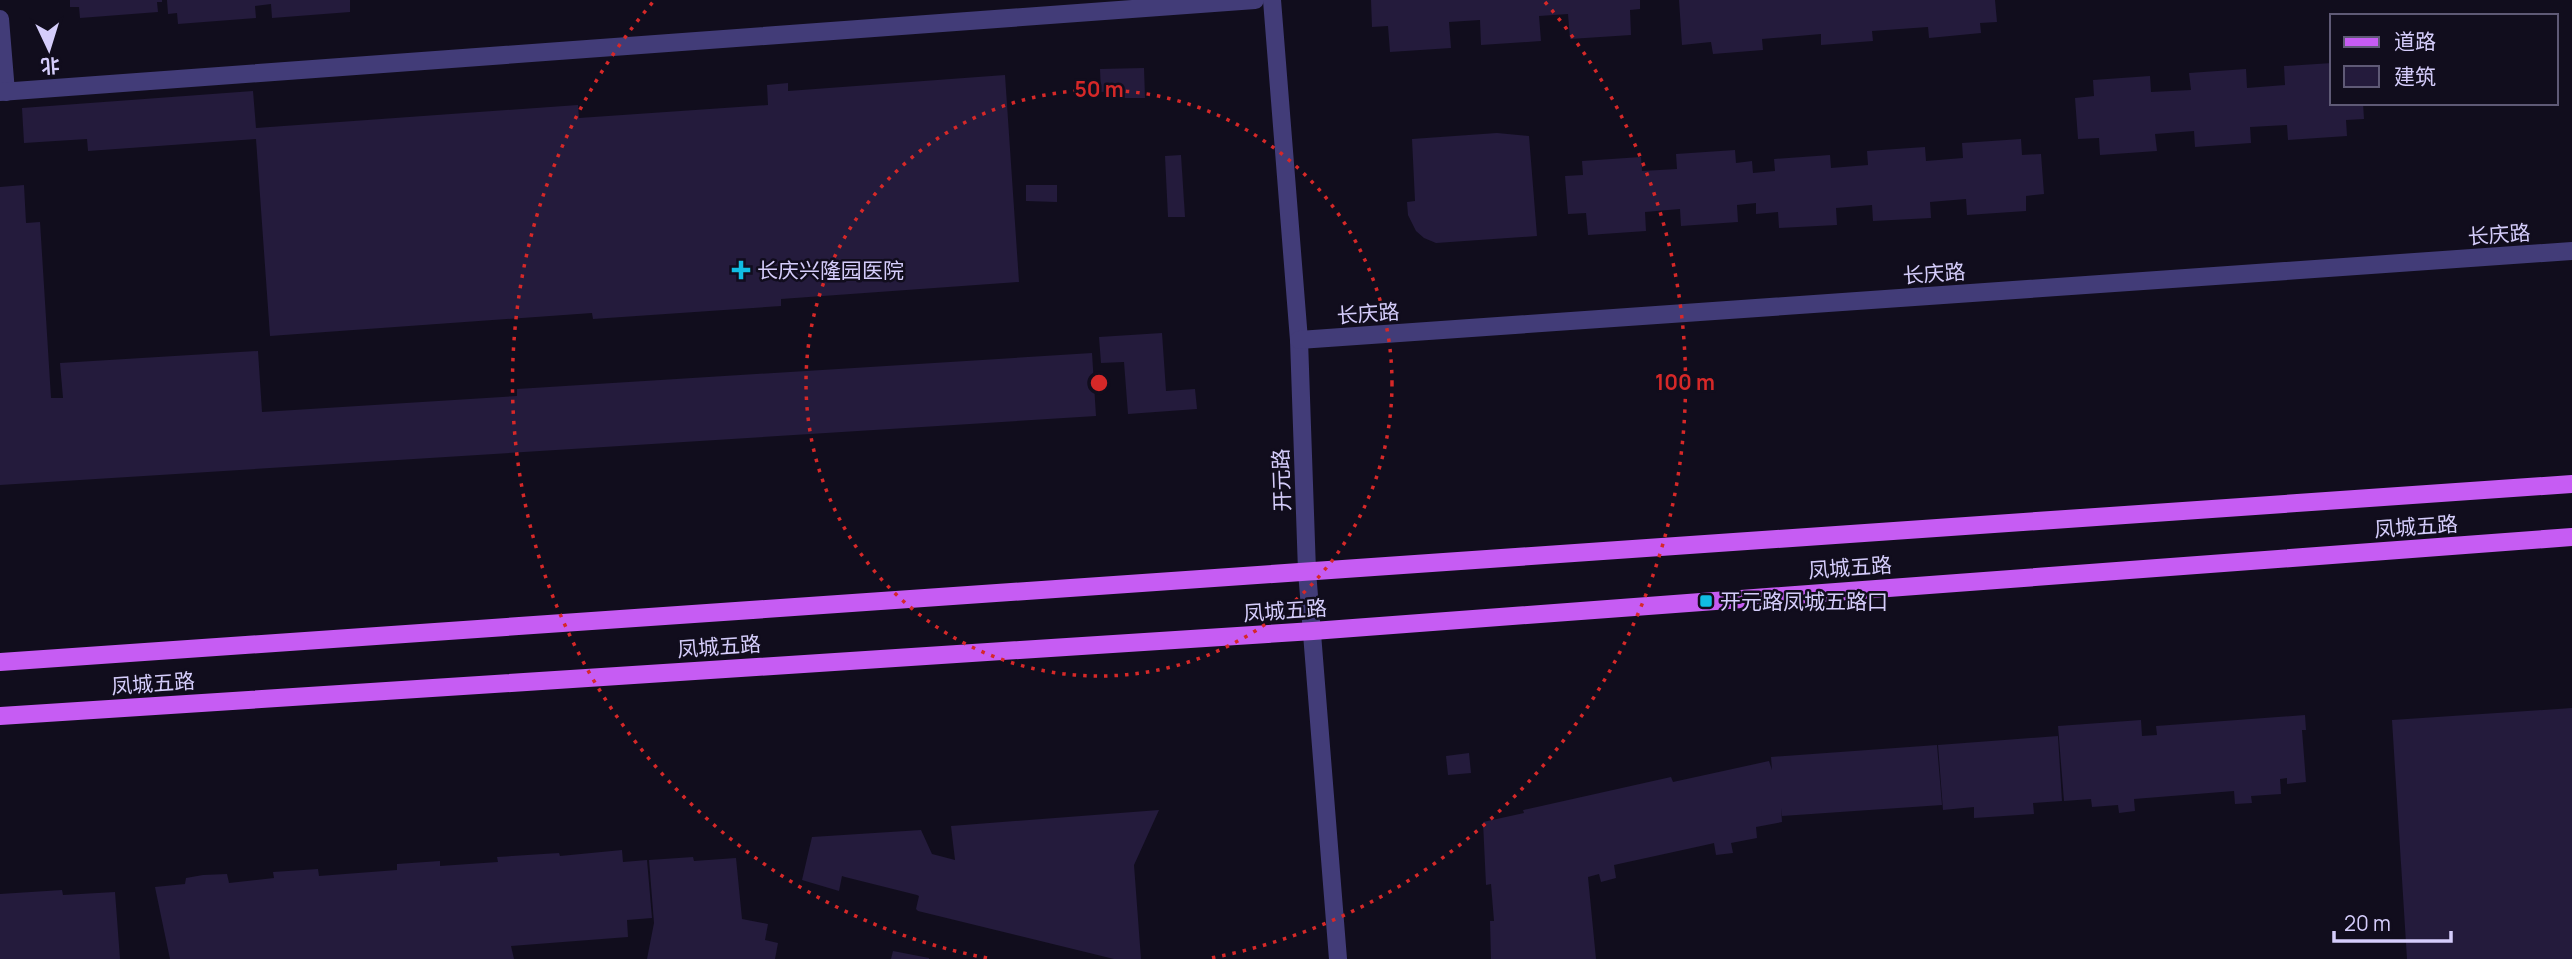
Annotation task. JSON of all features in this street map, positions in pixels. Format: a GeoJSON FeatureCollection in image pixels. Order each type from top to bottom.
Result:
{"type":"FeatureCollection","features":[{"type":"Feature","properties":{"kind":"main road","name":"凤城五路"},"geometry":{"type":"LineString","coordinates":[[0,662],[2572,484]]}},
{"type":"Feature","properties":{"kind":"main road","name":"凤城五路"},"geometry":{"type":"LineString","coordinates":[[0,716],[1313,631],[2572,537]]}},
{"type":"Feature","properties":{"kind":"street"},"geometry":{"type":"LineString","coordinates":[[0,19],[3,92],[1255,0]]}},
{"type":"Feature","properties":{"kind":"street","name":"开元路"},"geometry":{"type":"LineString","coordinates":[[1272,0],[1299,340],[1307,570],[1338,959]]}},
{"type":"Feature","properties":{"kind":"street","name":"长庆路"},"geometry":{"type":"LineString","coordinates":[[1299,340],[2572,251]]}},
{"type":"Feature","properties":{"kind":"building"},"geometry":{"type":"Polygon","coordinates":[[[70,0],[162,2],[157,2],[158,12],[80,18],[79,7],[70,7],[70,0]]]}},
{"type":"Feature","properties":{"kind":"building"},"geometry":{"type":"Polygon","coordinates":[[[167,0],[350,0],[350,12],[272,18],[271,4],[255,6],[256,18],[178,24],[177,13],[168,14],[167,0]]]}},
{"type":"Feature","properties":{"kind":"building"},"geometry":{"type":"Polygon","coordinates":[[[1371,0],[1640,0],[1640,9],[1630,10],[1631,35],[1570,39],[1568,14],[1539,16],[1541,41],[1481,45],[1480,20],[1449,22],[1451,48],[1390,52],[1388,26],[1372,27],[1371,0]]]}},
{"type":"Feature","properties":{"kind":"building"},"geometry":{"type":"Polygon","coordinates":[[[1679,0],[1995,0],[1997,22],[1980,23],[1981,33],[1929,38],[1928,27],[1872,31],[1873,41],[1821,45],[1821,34],[1762,39],[1763,50],[1713,54],[1711,42],[1682,45],[1679,0]]]}},
{"type":"Feature","properties":{"kind":"building"},"geometry":{"type":"Polygon","coordinates":[[[2330,63],[2330,105],[2363,105],[2364,119],[2346,120],[2347,136],[2288,140],[2287,125],[2250,127],[2251,143],[2195,147],[2194,131],[2155,134],[2157,151],[2100,155],[2099,138],[2078,139],[2075,98],[2094,96],[2093,80],[2150,76],[2151,92],[2191,90],[2189,73],[2246,69],[2247,88],[2285,85],[2284,66],[2330,63]]]}},
{"type":"Feature","properties":{"kind":"building"},"geometry":{"type":"Polygon","coordinates":[[[1144,68],[1145,98],[1115,98],[1115,91],[1101,92],[1100,69],[1144,68]]]}},
{"type":"Feature","properties":{"kind":"building"},"geometry":{"type":"Polygon","coordinates":[[[1005,75],[1019,282],[781,299],[781,306],[593,319],[592,313],[270,336],[256,139],[88,151],[87,139],[24,143],[22,108],[253,91],[256,128],[578,105],[579,118],[768,105],[767,85],[788,83],[788,91],[1005,75]]]}},
{"type":"Feature","properties":{"kind":"building"},"geometry":{"type":"Polygon","coordinates":[[[1497,133],[1529,136],[1537,236],[1436,243],[1424,238],[1416,231],[1408,215],[1407,202],[1415,201],[1412,139],[1497,133]]]}},
{"type":"Feature","properties":{"kind":"building"},"geometry":{"type":"Polygon","coordinates":[[[2021,139],[2022,155],[2041,154],[2044,194],[2026,196],[2026,211],[1967,215],[1966,199],[1930,202],[1931,218],[1873,221],[1872,205],[1836,208],[1837,225],[1779,228],[1778,212],[1756,214],[1756,203],[1737,205],[1738,222],[1681,226],[1680,209],[1645,212],[1646,231],[1588,235],[1586,213],[1568,214],[1565,176],[1583,175],[1582,161],[1641,157],[1642,171],[1677,169],[1676,154],[1735,150],[1736,163],[1752,161],[1753,173],[1775,171],[1774,159],[1830,155],[1831,168],[1868,165],[1867,151],[1925,147],[1926,161],[1963,158],[1962,143],[2021,139]]]}},
{"type":"Feature","properties":{"kind":"building"},"geometry":{"type":"Polygon","coordinates":[[[1181,155],[1185,217],[1168,217],[1165,156],[1181,155]]]}},
{"type":"Feature","properties":{"kind":"building"},"geometry":{"type":"Polygon","coordinates":[[[24,185],[26,223],[40,222],[51,398],[63,398],[60,363],[258,351],[262,412],[517,396],[517,389],[1092,353],[1096,416],[0,485],[0,187],[24,185]]]}},
{"type":"Feature","properties":{"kind":"building"},"geometry":{"type":"Polygon","coordinates":[[[1026,185],[1057,185],[1057,202],[1026,201],[1026,185]]]}},
{"type":"Feature","properties":{"kind":"building"},"geometry":{"type":"Polygon","coordinates":[[[1162,333],[1166,391],[1195,389],[1197,409],[1128,414],[1124,362],[1101,363],[1099,337],[1162,333]]]}},
{"type":"Feature","properties":{"kind":"building"},"geometry":{"type":"Polygon","coordinates":[[[2572,708],[2572,959],[2407,959],[2392,720],[2572,708]]]}},
{"type":"Feature","properties":{"kind":"building"},"geometry":{"type":"Polygon","coordinates":[[[2305,715],[2306,730],[2302,730],[2306,782],[2287,784],[2287,778],[2280,779],[2281,794],[2251,796],[2252,803],[2235,804],[2234,791],[2134,799],[2135,811],[2119,813],[2118,805],[2092,807],[2091,799],[2064,801],[2058,726],[2141,720],[2142,736],[2157,735],[2156,726],[2305,715]]]}},
{"type":"Feature","properties":{"kind":"building"},"geometry":{"type":"Polygon","coordinates":[[[2058,736],[2062,801],[2033,803],[2034,814],[1974,818],[1974,807],[1943,810],[1938,745],[2058,736]]]}},
{"type":"Feature","properties":{"kind":"building"},"geometry":{"type":"Polygon","coordinates":[[[1937,745],[1942,805],[1782,816],[1781,808],[1782,822],[1756,827],[1757,838],[1731,843],[1733,853],[1716,855],[1714,843],[1614,865],[1616,878],[1601,882],[1599,874],[1588,877],[1596,959],[1491,959],[1490,921],[1494,921],[1491,884],[1486,885],[1483,822],[1524,813],[1523,810],[1671,777],[1673,782],[1769,761],[1772,770],[1771,757],[1937,745]]]}},
{"type":"Feature","properties":{"kind":"building"},"geometry":{"type":"Polygon","coordinates":[[[1469,753],[1471,773],[1448,775],[1446,756],[1469,753]]]}},
{"type":"Feature","properties":{"kind":"building"},"geometry":{"type":"Polygon","coordinates":[[[1159,810],[1134,865],[1141,959],[1114,959],[918,911],[917,895],[842,876],[839,891],[802,880],[812,837],[921,830],[932,854],[955,860],[951,826],[1159,810]]]}},
{"type":"Feature","properties":{"kind":"building"},"geometry":{"type":"Polygon","coordinates":[[[622,850],[623,862],[647,860],[652,918],[627,920],[628,937],[511,946],[514,959],[170,959],[155,887],[185,884],[186,878],[203,875],[227,874],[229,883],[274,878],[273,872],[318,869],[319,876],[397,870],[397,864],[440,861],[440,866],[498,862],[497,857],[559,853],[560,856],[622,850]]]}},
{"type":"Feature","properties":{"kind":"building"},"geometry":{"type":"Polygon","coordinates":[[[693,857],[694,861],[736,858],[742,919],[768,924],[765,940],[778,943],[775,959],[647,959],[654,923],[649,860],[693,857]]]}},
{"type":"Feature","properties":{"kind":"building"},"geometry":{"type":"Polygon","coordinates":[[[62,890],[63,895],[115,892],[120,959],[0,959],[0,894],[62,890]]]}},
{"type":"Feature","properties":{"kind":"building"},"geometry":{"type":"Polygon","coordinates":[[[893,951],[929,958],[929,959],[891,959],[893,951]]]}},
{"type":"Feature","properties":{"kind":"place","name":"长庆兴隆园医院"},"geometry":{"type":"Point","coordinates":[741,270]}},
{"type":"Feature","properties":{"kind":"place","name":"开元路凤城五路口"},"geometry":{"type":"Point","coordinates":[1706,601]}}]}
